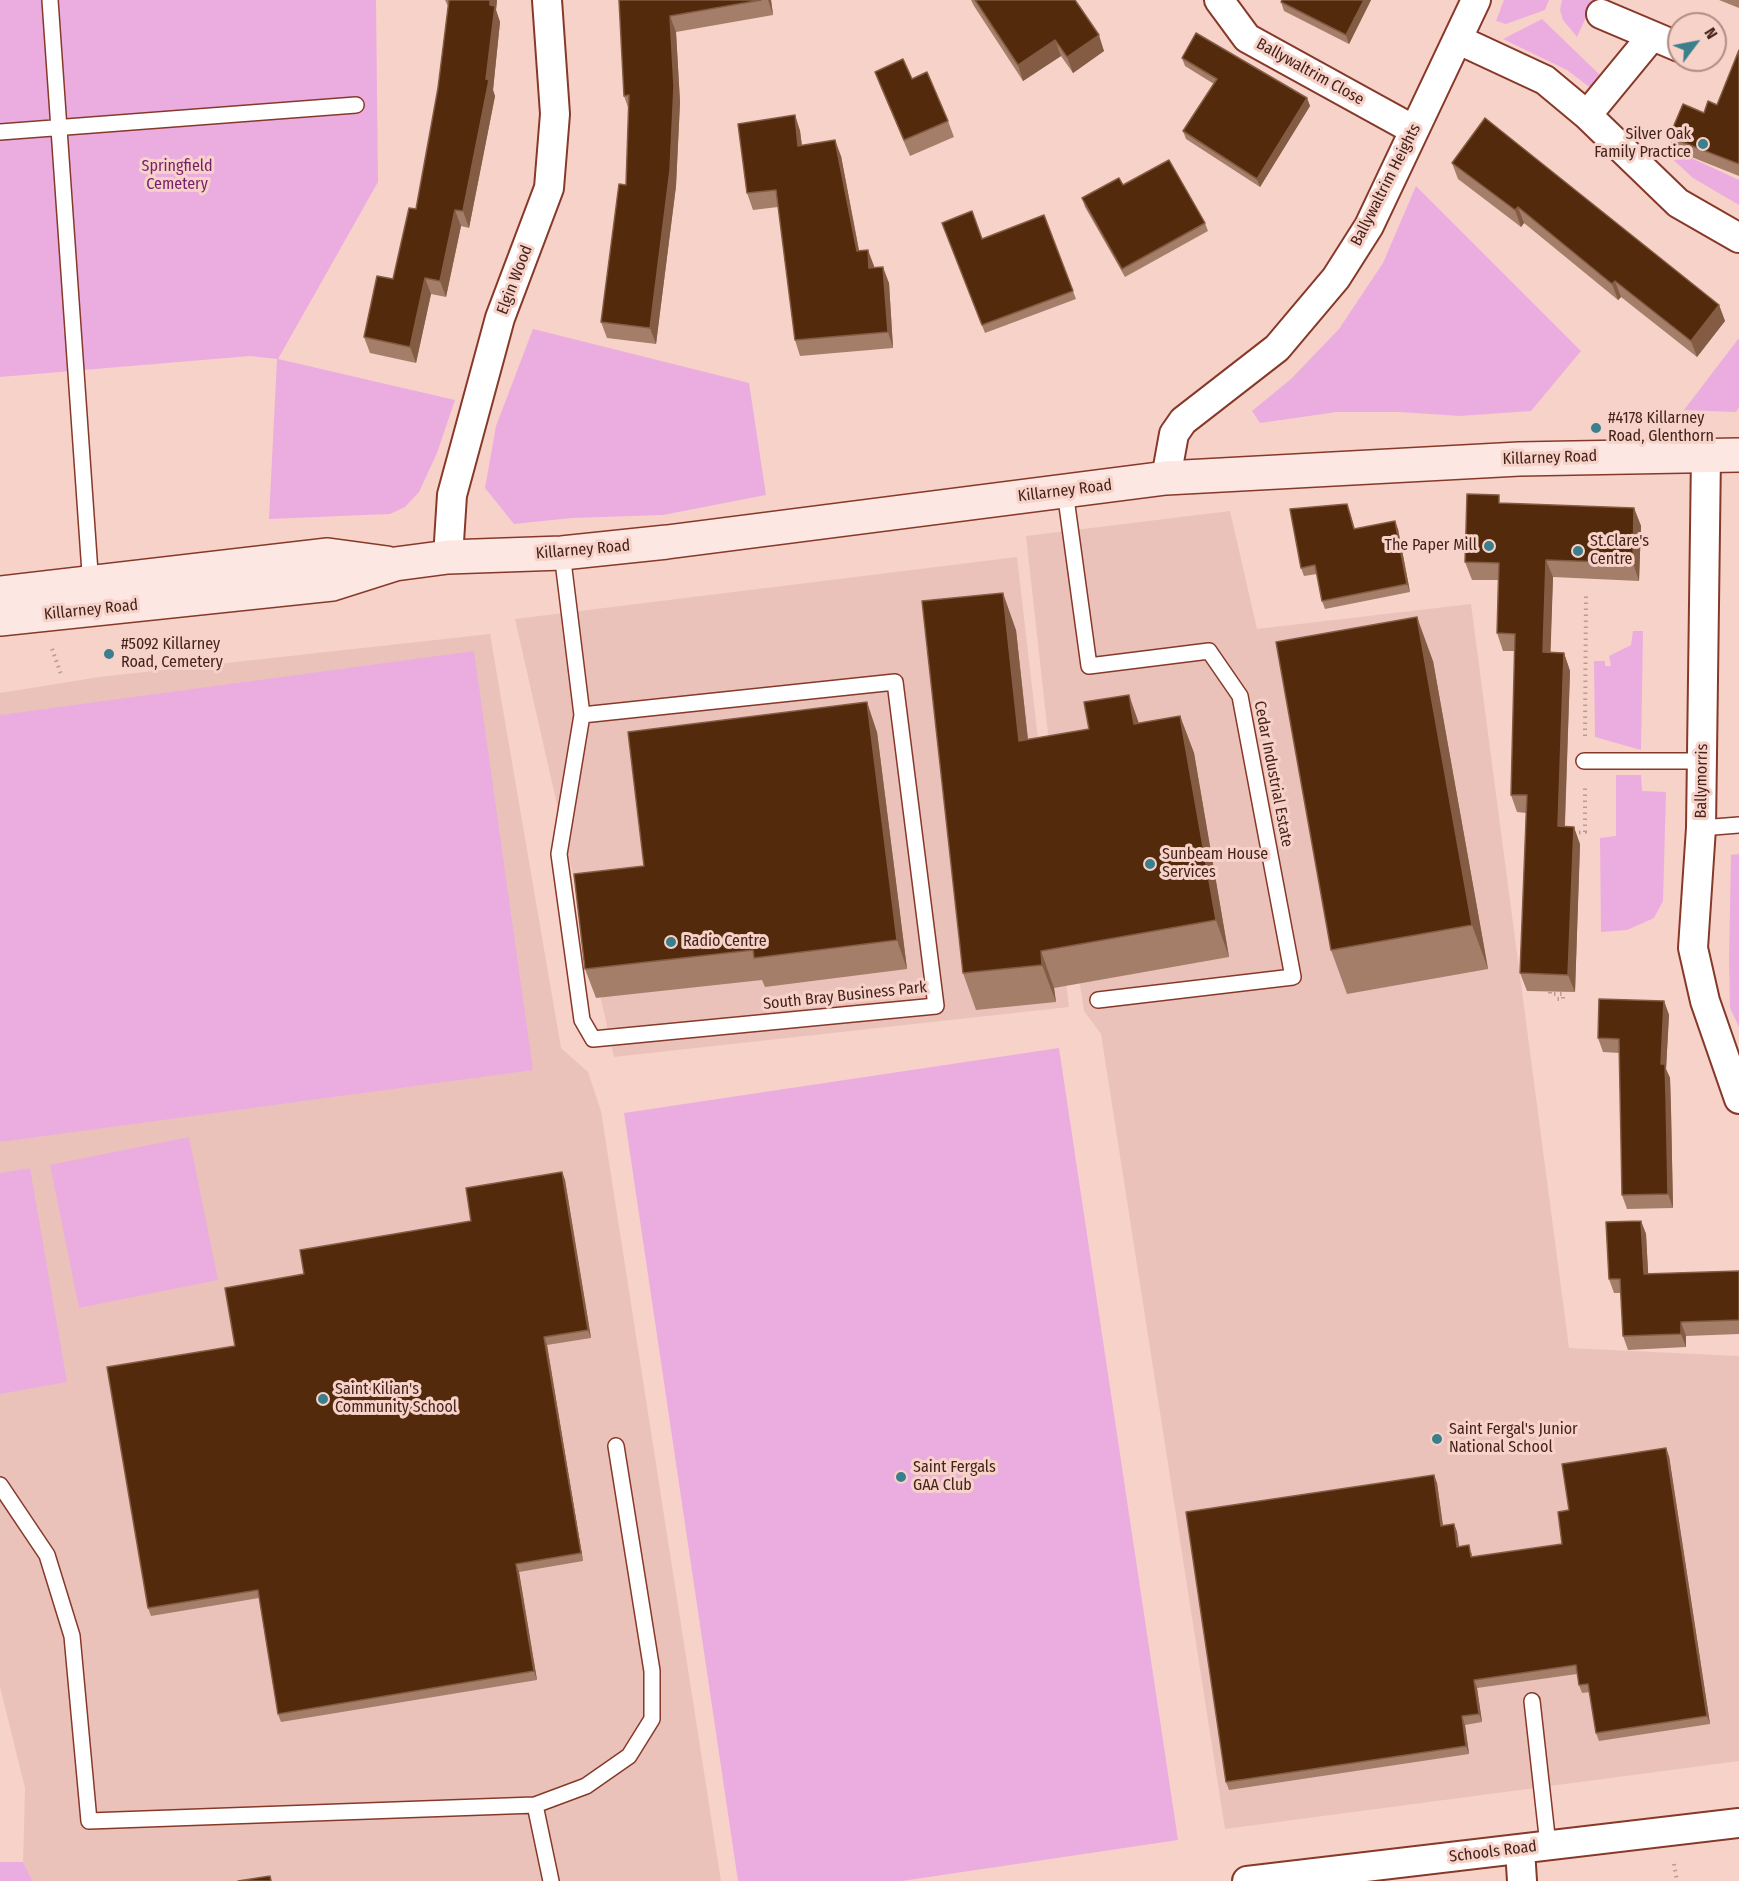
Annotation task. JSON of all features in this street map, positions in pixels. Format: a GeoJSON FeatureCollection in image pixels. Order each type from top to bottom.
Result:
{"type":"FeatureCollection","features":[{"type":"Feature","properties":{"kind":"main road","name":"Killarney Road"},"geometry":{"type":"LineString","coordinates":[[0,593],[92,596],[332,584],[394,564],[448,557],[562,553],[667,543],[1166,478],[1519,459],[1739,455]]}},
{"type":"Feature","properties":{"kind":"main road","name":"Killarney Road"},"geometry":{"type":"LineString","coordinates":[[0,619],[92,596]]}},
{"type":"Feature","properties":{"kind":"street","name":"Elgin Wood"},"geometry":{"type":"LineString","coordinates":[[448,557],[452,495],[500,318],[549,188],[555,114],[547,0]]}},
{"type":"Feature","properties":{"kind":"street","name":"Ballywaltrim Close"},"geometry":{"type":"LineString","coordinates":[[1219,0],[1247,38],[1414,130]]}},
{"type":"Feature","properties":{"kind":"street","name":"Ballywaltrim Heights"},"geometry":{"type":"LineString","coordinates":[[1166,478],[1174,434],[1183,421],[1277,348],[1336,278],[1369,225],[1459,40],[1476,0]]}},
{"type":"Feature","properties":{"kind":"street"},"geometry":{"type":"LineString","coordinates":[[1601,14],[1667,42]]}},
{"type":"Feature","properties":{"kind":"street"},"geometry":{"type":"LineString","coordinates":[[1587,115],[1652,36]]}},
{"type":"Feature","properties":{"kind":"street"},"geometry":{"type":"LineString","coordinates":[[1459,40],[1545,80],[1587,115],[1678,203],[1739,238]]}},
{"type":"Feature","properties":{"kind":"street","name":"Ballymorris"},"geometry":{"type":"LineString","coordinates":[[1706,455],[1701,828],[1693,948],[1705,1001],[1739,1100]]}},
{"type":"Feature","properties":{"kind":"street","name":"Schools Road"},"geometry":{"type":"LineString","coordinates":[[1247,1881],[1739,1823]]}},
{"type":"Feature","properties":{"kind":"street"},"geometry":{"type":"LineString","coordinates":[[1520,1849],[1522,1881]]}},
{"type":"Feature","properties":{"kind":"lane"},"geometry":{"type":"LineString","coordinates":[[50,0],[92,596]]}},
{"type":"Feature","properties":{"kind":"lane"},"geometry":{"type":"LineString","coordinates":[[0,132],[356,105]]}},
{"type":"Feature","properties":{"kind":"lane","name":"Cedar Industrial Estate"},"geometry":{"type":"LineString","coordinates":[[1065,491],[1089,666],[1209,651],[1240,696],[1293,977],[1098,1000]]}},
{"type":"Feature","properties":{"kind":"lane","name":"South Bray Business Park"},"geometry":{"type":"LineString","coordinates":[[562,553],[582,715],[559,854],[582,1020],[593,1039],[936,1006],[895,682],[582,715]]}},
{"type":"Feature","properties":{"kind":"lane"},"geometry":{"type":"LineString","coordinates":[[1584,761],[1702,761]]}},
{"type":"Feature","properties":{"kind":"lane"},"geometry":{"type":"LineString","coordinates":[[1701,828],[1739,825]]}},
{"type":"Feature","properties":{"kind":"lane"},"geometry":{"type":"LineString","coordinates":[[0,1485],[47,1555],[72,1636],[89,1821],[535,1805],[586,1786],[628,1756],[652,1719],[652,1671],[616,1446]]}},
{"type":"Feature","properties":{"kind":"lane"},"geometry":{"type":"LineString","coordinates":[[1532,1701],[1548,1845]]}},
{"type":"Feature","properties":{"kind":"lane"},"geometry":{"type":"LineString","coordinates":[[535,1805],[551,1881]]}},
{"type":"Feature","properties":{"kind":"path"},"geometry":{"type":"LineString","coordinates":[[1550,992],[1550,994],[1563,994],[1563,999],[1555,999]]}},
{"type":"Feature","properties":{"kind":"shaded area","name":"Saint Fergal's Junior National School"},"geometry":{"type":"Polygon","coordinates":[[[1230,511],[1257,629],[1471,604],[1569,1348],[1739,1356],[1739,1761],[1225,1829],[1101,1034],[1084,1011],[1065,887],[1026,536],[1230,511]]]}},
{"type":"Feature","properties":{"kind":"shaded area"},"geometry":{"type":"Polygon","coordinates":[[[1017,557],[1069,1007],[614,1057],[515,619],[1017,557]]]}},
{"type":"Feature","properties":{"kind":"shaded area","name":"Saint Kilian's Community School"},"geometry":{"type":"Polygon","coordinates":[[[490,634],[561,1048],[588,1072],[601,1111],[721,1881],[33,1881],[23,1862],[25,1788],[0,1687],[0,693],[99,677],[490,634]]]}},
{"type":"Feature","properties":{"kind":"green space","name":"Springfield Cemetery"},"geometry":{"type":"Polygon","coordinates":[[[0,0],[376,0],[378,182],[278,359],[455,400],[437,453],[419,492],[405,507],[390,514],[269,519],[277,359],[250,356],[0,377],[0,0]]]}},
{"type":"Feature","properties":{"kind":"green space"},"geometry":{"type":"Polygon","coordinates":[[[1504,0],[1549,0],[1545,10],[1506,24],[1496,21],[1504,0]]]}},
{"type":"Feature","properties":{"kind":"green space"},"geometry":{"type":"Polygon","coordinates":[[[1562,0],[1594,0],[1577,37],[1563,20],[1560,10],[1562,0]]]}},
{"type":"Feature","properties":{"kind":"green space"},"geometry":{"type":"Polygon","coordinates":[[[1542,19],[1601,76],[1592,89],[1567,70],[1503,39],[1542,19]]]}},
{"type":"Feature","properties":{"kind":"green space"},"geometry":{"type":"Polygon","coordinates":[[[1674,150],[1739,180],[1739,205],[1693,178],[1667,154],[1674,150]]]}},
{"type":"Feature","properties":{"kind":"green space"},"geometry":{"type":"Polygon","coordinates":[[[1416,186],[1581,351],[1531,411],[1460,416],[1399,412],[1337,412],[1260,423],[1252,411],[1291,379],[1339,329],[1383,263],[1416,186]]]}},
{"type":"Feature","properties":{"kind":"green space"},"geometry":{"type":"Polygon","coordinates":[[[533,329],[749,383],[766,495],[663,515],[572,518],[514,524],[485,488],[496,426],[533,329]]]}},
{"type":"Feature","properties":{"kind":"green space"},"geometry":{"type":"Polygon","coordinates":[[[1739,338],[1739,407],[1736,412],[1684,410],[1739,338]]]}},
{"type":"Feature","properties":{"kind":"green space"},"geometry":{"type":"Polygon","coordinates":[[[1633,631],[1643,631],[1641,750],[1595,737],[1594,661],[1605,661],[1605,666],[1611,666],[1609,656],[1631,645],[1633,631]]]}},
{"type":"Feature","properties":{"kind":"green space"},"geometry":{"type":"Polygon","coordinates":[[[474,651],[533,1070],[0,1142],[0,715],[474,651]]]}},
{"type":"Feature","properties":{"kind":"green space"},"geometry":{"type":"Polygon","coordinates":[[[1616,775],[1641,775],[1642,791],[1666,792],[1663,901],[1654,918],[1627,930],[1601,932],[1600,838],[1616,836],[1616,775]]]}},
{"type":"Feature","properties":{"kind":"green space"},"geometry":{"type":"Polygon","coordinates":[[[1739,854],[1739,1027],[1730,1008],[1729,960],[1731,855],[1739,854]]]}},
{"type":"Feature","properties":{"kind":"green space","name":"Saint Fergals GAA Club"},"geometry":{"type":"Polygon","coordinates":[[[1059,1048],[1178,1840],[902,1881],[738,1881],[624,1113],[1059,1048]]]}},
{"type":"Feature","properties":{"kind":"green space"},"geometry":{"type":"Polygon","coordinates":[[[189,1137],[218,1280],[79,1308],[50,1165],[189,1137]]]}},
{"type":"Feature","properties":{"kind":"green space"},"geometry":{"type":"Polygon","coordinates":[[[30,1168],[67,1382],[0,1394],[0,1173],[30,1168]]]}},
{"type":"Feature","properties":{"kind":"green space"},"geometry":{"type":"Polygon","coordinates":[[[0,1862],[23,1862],[33,1881],[0,1881],[0,1862]]]}},
{"type":"Feature","properties":{"kind":"building"},"geometry":{"type":"Polygon","coordinates":[[[449,0],[490,0],[490,5],[495,6],[486,79],[489,80],[463,211],[455,210],[440,281],[425,278],[410,347],[364,337],[377,276],[393,279],[409,208],[416,209],[438,88],[449,0]]]}},
{"type":"Feature","properties":{"kind":"building"},"geometry":{"type":"Polygon","coordinates":[[[619,0],[761,0],[670,16],[674,86],[670,170],[650,328],[601,322],[619,184],[626,185],[629,95],[624,96],[619,0]]]}},
{"type":"Feature","properties":{"kind":"building"},"geometry":{"type":"Polygon","coordinates":[[[975,0],[1075,0],[1099,35],[1067,57],[1055,40],[1018,65],[975,0]]]}},
{"type":"Feature","properties":{"kind":"building"},"geometry":{"type":"Polygon","coordinates":[[[1282,0],[1364,0],[1346,35],[1281,2],[1282,0]]]}},
{"type":"Feature","properties":{"kind":"building"},"geometry":{"type":"Polygon","coordinates":[[[1196,33],[1307,98],[1257,179],[1183,131],[1217,79],[1182,58],[1196,33]]]}},
{"type":"Feature","properties":{"kind":"building"},"geometry":{"type":"Polygon","coordinates":[[[1739,50],[1739,164],[1669,137],[1683,104],[1704,113],[1708,101],[1717,105],[1739,50]]]}},
{"type":"Feature","properties":{"kind":"building"},"geometry":{"type":"Polygon","coordinates":[[[903,59],[912,79],[927,72],[948,121],[904,140],[875,72],[903,59]]]}},
{"type":"Feature","properties":{"kind":"building"},"geometry":{"type":"Polygon","coordinates":[[[795,115],[798,146],[835,140],[857,251],[868,250],[869,268],[883,267],[888,332],[795,340],[776,190],[747,193],[738,124],[795,115]]]}},
{"type":"Feature","properties":{"kind":"building"},"geometry":{"type":"Polygon","coordinates":[[[1485,118],[1719,305],[1691,341],[1615,281],[1612,284],[1518,207],[1515,210],[1452,163],[1485,118]]]}},
{"type":"Feature","properties":{"kind":"building"},"geometry":{"type":"Polygon","coordinates":[[[1169,160],[1205,223],[1122,269],[1082,198],[1119,178],[1123,185],[1169,160]]]}},
{"type":"Feature","properties":{"kind":"building"},"geometry":{"type":"Polygon","coordinates":[[[972,211],[982,239],[1044,215],[1073,291],[982,325],[942,223],[972,211]]]}},
{"type":"Feature","properties":{"kind":"building"},"geometry":{"type":"Polygon","coordinates":[[[1467,494],[1499,495],[1499,503],[1634,508],[1633,563],[1546,560],[1543,652],[1564,653],[1558,826],[1574,827],[1568,975],[1520,973],[1527,795],[1511,795],[1515,634],[1497,633],[1499,563],[1465,562],[1467,494]]]}},
{"type":"Feature","properties":{"kind":"building"},"geometry":{"type":"Polygon","coordinates":[[[1347,504],[1354,529],[1395,521],[1407,584],[1322,601],[1315,565],[1301,568],[1290,509],[1347,504]]]}},
{"type":"Feature","properties":{"kind":"building"},"geometry":{"type":"Polygon","coordinates":[[[1003,593],[1019,741],[1089,729],[1084,702],[1129,695],[1134,724],[1180,716],[1216,920],[1041,951],[1042,965],[963,973],[922,601],[1003,593]]]}},
{"type":"Feature","properties":{"kind":"building"},"geometry":{"type":"Polygon","coordinates":[[[1417,617],[1472,925],[1331,950],[1276,642],[1417,617]]]}},
{"type":"Feature","properties":{"kind":"building"},"geometry":{"type":"Polygon","coordinates":[[[867,702],[897,940],[754,958],[753,950],[585,969],[574,874],[644,866],[628,732],[867,702]]]}},
{"type":"Feature","properties":{"kind":"building"},"geometry":{"type":"Polygon","coordinates":[[[1599,999],[1664,1001],[1661,1064],[1665,1064],[1668,1194],[1622,1195],[1619,1039],[1598,1038],[1599,999]]]}},
{"type":"Feature","properties":{"kind":"building"},"geometry":{"type":"Polygon","coordinates":[[[562,1172],[588,1330],[544,1337],[581,1553],[516,1564],[534,1671],[278,1714],[258,1590],[148,1608],[107,1367],[235,1346],[225,1288],[304,1274],[300,1250],[471,1221],[466,1188],[562,1172]]]}},
{"type":"Feature","properties":{"kind":"building"},"geometry":{"type":"Polygon","coordinates":[[[1641,1221],[1644,1274],[1739,1271],[1739,1320],[1681,1322],[1681,1334],[1623,1336],[1620,1279],[1609,1279],[1606,1222],[1641,1221]]]}},
{"type":"Feature","properties":{"kind":"building"},"geometry":{"type":"Polygon","coordinates":[[[1666,1448],[1707,1716],[1596,1733],[1588,1684],[1579,1685],[1576,1665],[1474,1680],[1479,1714],[1462,1716],[1466,1746],[1226,1782],[1186,1512],[1434,1475],[1441,1526],[1454,1524],[1457,1547],[1469,1545],[1471,1557],[1562,1544],[1558,1512],[1569,1510],[1562,1464],[1666,1448]]]}},
{"type":"Feature","properties":{"kind":"building"},"geometry":{"type":"Polygon","coordinates":[[[270,1876],[271,1881],[238,1881],[270,1876]]]}},
{"type":"Feature","properties":{"kind":"place","name":"Silver Oak Family Practice"},"geometry":{"type":"Point","coordinates":[1703,144]}},
{"type":"Feature","properties":{"kind":"place","name":"#4178 Killarney Road, Glenthorn"},"geometry":{"type":"Point","coordinates":[1596,428]}},
{"type":"Feature","properties":{"kind":"place","name":"The Paper Mill"},"geometry":{"type":"Point","coordinates":[1489,546]}},
{"type":"Feature","properties":{"kind":"place","name":"St.Clare's Centre"},"geometry":{"type":"Point","coordinates":[1578,551]}},
{"type":"Feature","properties":{"kind":"place","name":"#5092 Killarney Road, Cemetery"},"geometry":{"type":"Point","coordinates":[109,654]}},
{"type":"Feature","properties":{"kind":"place","name":"Sunbeam House Services"},"geometry":{"type":"Point","coordinates":[1150,864]}},
{"type":"Feature","properties":{"kind":"place","name":"Radio Centre"},"geometry":{"type":"Point","coordinates":[671,942]}},
{"type":"Feature","properties":{"kind":"place","name":"Saint Kilian's Community School"},"geometry":{"type":"Point","coordinates":[323,1399]}},
{"type":"Feature","properties":{"kind":"place","name":"Saint Fergal's Junior National School"},"geometry":{"type":"Point","coordinates":[1437,1439]}},
{"type":"Feature","properties":{"kind":"place","name":"Saint Fergals GAA Club"},"geometry":{"type":"Point","coordinates":[901,1477]}}]}
